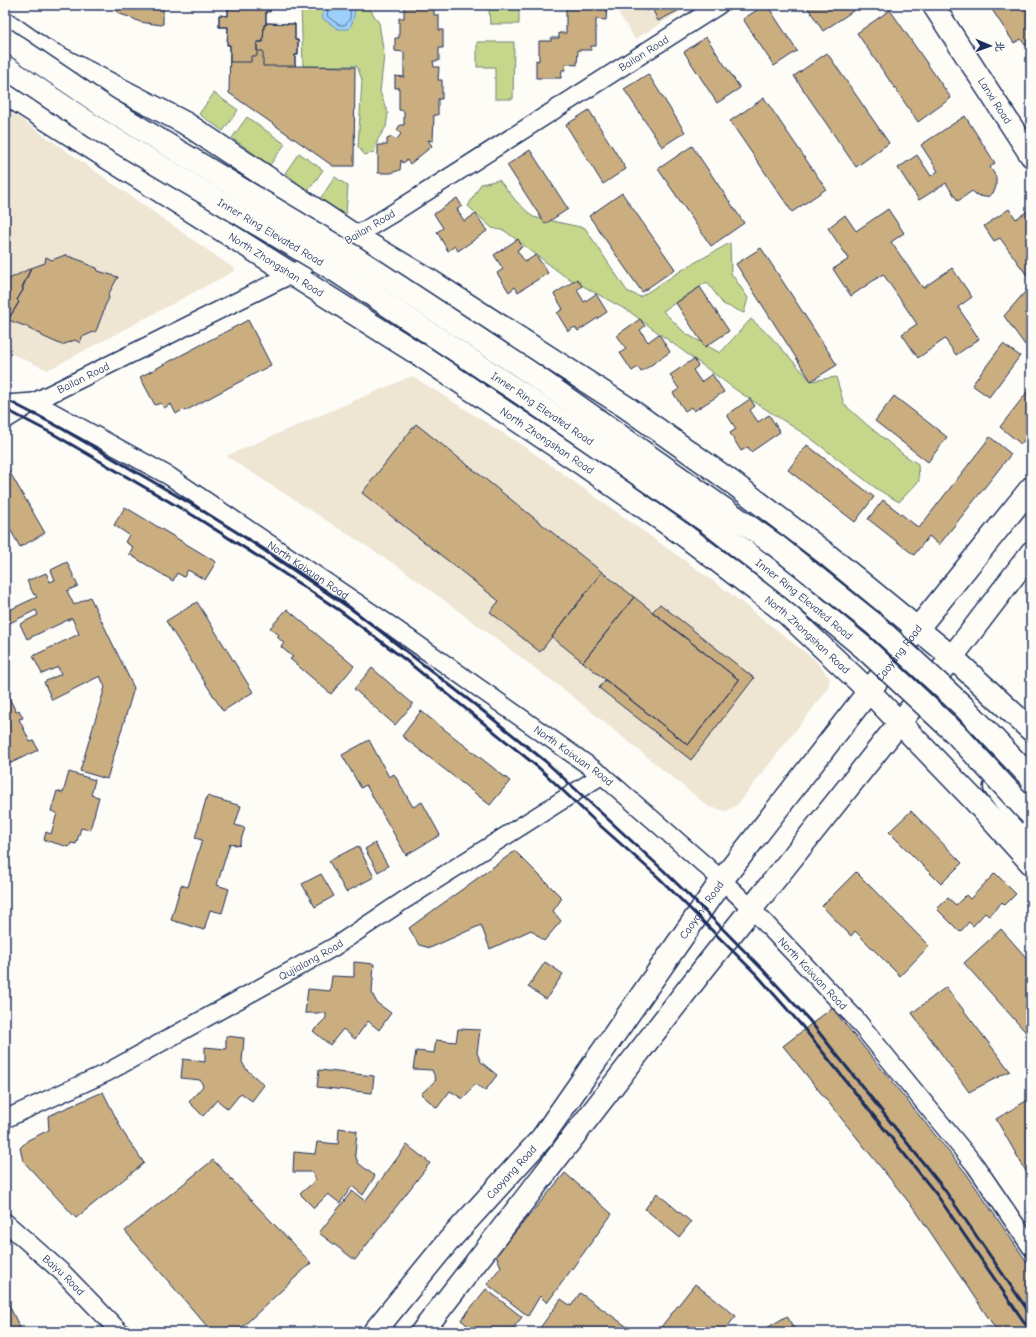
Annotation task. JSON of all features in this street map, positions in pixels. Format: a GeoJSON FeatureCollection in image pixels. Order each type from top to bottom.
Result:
{"type":"FeatureCollection","features":[{"type":"Feature","properties":{"kind":"main road"},"geometry":{"type":"LineString","coordinates":[[5,23],[42,49],[185,123],[355,236],[432,282],[626,407],[739,487],[825,553],[952,657],[1031,730]]}},
{"type":"Feature","properties":{"kind":"main road","name":"Inner Ring Elevated Road"},"geometry":{"type":"LineString","coordinates":[[5,39],[108,109],[354,257],[536,376],[778,547],[874,624],[964,707],[1031,778]]}},
{"type":"Feature","properties":{"kind":"main road","name":"Inner Ring Elevated Road"},"geometry":{"type":"LineString","coordinates":[[5,67],[96,128],[333,270],[522,394],[709,523],[793,589],[863,647],[955,733],[1031,815]]}},
{"type":"Feature","properties":{"kind":"main road","name":"North Zhongshan Road"},"geometry":{"type":"LineString","coordinates":[[5,93],[443,370],[581,463],[685,536],[786,614],[869,691],[900,721],[1031,863]]}},
{"type":"Feature","properties":{"kind":"main road","name":"Caoyang Road"},"geometry":{"type":"LineString","coordinates":[[374,1332],[445,1245],[542,1138],[722,880],[918,628],[1031,488]]}},
{"type":"Feature","properties":{"kind":"main road"},"geometry":{"type":"LineString","coordinates":[[422,1332],[751,908],[952,657],[1031,553]]}},
{"type":"Feature","properties":{"kind":"main road"},"geometry":{"type":"LineString","coordinates":[[964,707],[1031,765]]}},
{"type":"Feature","properties":{"kind":"main road"},"geometry":{"type":"LineString","coordinates":[[955,733],[1031,837]]}},
{"type":"Feature","properties":{"kind":"street","name":"Bailan Road"},"geometry":{"type":"LineString","coordinates":[[5,420],[34,402],[292,274],[390,215],[719,5]]}},
{"type":"Feature","properties":{"kind":"street","name":"Lanxi Road"},"geometry":{"type":"LineString","coordinates":[[933,5],[1031,156]]}},
{"type":"Feature","properties":{"kind":"street"},"geometry":{"type":"LineString","coordinates":[[5,404],[34,402]]}},
{"type":"Feature","properties":{"kind":"street","name":"North Kaixuan Road"},"geometry":{"type":"LineString","coordinates":[[34,402],[169,476],[387,623],[602,775],[722,880],[751,908],[855,1018],[975,1165],[1031,1247]]}},
{"type":"Feature","properties":{"kind":"street","name":"Qujialang Road"},"geometry":{"type":"LineString","coordinates":[[5,1119],[106,1073],[334,947],[602,775]]}},
{"type":"Feature","properties":{"kind":"street","name":"Baiyu Road"},"geometry":{"type":"LineString","coordinates":[[5,1222],[64,1274],[120,1332]]}},
{"type":"Feature","properties":{"kind":"shaded area"},"geometry":{"type":"Polygon","coordinates":[[[616,5],[691,5],[635,39],[616,9],[616,5]]]}},
{"type":"Feature","properties":{"kind":"shaded area"},"geometry":{"type":"Polygon","coordinates":[[[5,108],[236,270],[48,370],[5,351],[5,108]]]}},
{"type":"Feature","properties":{"kind":"shaded area"},"geometry":{"type":"Polygon","coordinates":[[[412,376],[528,449],[723,588],[815,660],[830,678],[828,689],[738,804],[727,811],[709,807],[567,692],[402,569],[226,456],[412,376]]]}},
{"type":"Feature","properties":{"kind":"green space"},"geometry":{"type":"Polygon","coordinates":[[[301,5],[367,5],[379,23],[384,55],[380,92],[388,113],[386,127],[378,139],[374,152],[365,155],[358,147],[362,80],[357,66],[303,66],[301,5]]]}},
{"type":"Feature","properties":{"kind":"green space"},"geometry":{"type":"Polygon","coordinates":[[[489,9],[519,9],[519,24],[490,24],[489,9]]]}},
{"type":"Feature","properties":{"kind":"green space"},"geometry":{"type":"Polygon","coordinates":[[[477,42],[514,42],[513,99],[495,99],[495,67],[477,67],[477,42]]]}},
{"type":"Feature","properties":{"kind":"green space"},"geometry":{"type":"Polygon","coordinates":[[[214,93],[238,110],[223,131],[199,114],[214,93]]]}},
{"type":"Feature","properties":{"kind":"green space"},"geometry":{"type":"Polygon","coordinates":[[[247,117],[285,144],[270,165],[232,138],[247,117]]]}},
{"type":"Feature","properties":{"kind":"green space"},"geometry":{"type":"Polygon","coordinates":[[[299,153],[323,170],[308,191],[285,173],[299,153]]]}},
{"type":"Feature","properties":{"kind":"green space"},"geometry":{"type":"Polygon","coordinates":[[[335,177],[348,186],[346,214],[344,215],[320,199],[335,177]]]}},
{"type":"Feature","properties":{"kind":"green space"},"geometry":{"type":"Polygon","coordinates":[[[499,180],[516,201],[533,217],[585,228],[627,291],[640,297],[687,267],[730,243],[731,273],[748,298],[744,313],[723,304],[707,282],[663,311],[685,333],[720,353],[751,319],[771,337],[811,381],[836,377],[844,404],[904,455],[918,464],[919,481],[899,502],[877,489],[809,437],[739,392],[630,312],[563,275],[505,231],[492,228],[468,206],[481,184],[499,180]]]}},
{"type":"Feature","properties":{"kind":"water"},"geometry":{"type":"Polygon","coordinates":[[[325,5],[352,5],[354,14],[349,29],[338,29],[322,18],[325,5]]]}},
{"type":"Feature","properties":{"kind":"building"},"geometry":{"type":"Polygon","coordinates":[[[112,5],[163,5],[163,24],[140,22],[120,14],[113,8],[112,5]]]}},
{"type":"Feature","properties":{"kind":"building"},"geometry":{"type":"Polygon","coordinates":[[[228,5],[270,5],[270,12],[266,11],[266,25],[264,25],[263,42],[257,42],[257,56],[251,56],[251,62],[230,62],[230,45],[227,45],[228,27],[219,27],[219,15],[228,16],[228,5]]]}},
{"type":"Feature","properties":{"kind":"building"},"geometry":{"type":"Polygon","coordinates":[[[228,5],[270,5],[270,12],[266,11],[266,23],[295,24],[295,40],[298,40],[298,55],[295,55],[295,66],[355,67],[354,166],[333,166],[229,93],[230,45],[227,45],[228,27],[219,27],[219,15],[228,16],[228,5]]]}},
{"type":"Feature","properties":{"kind":"building"},"geometry":{"type":"Polygon","coordinates":[[[404,5],[440,5],[434,6],[434,15],[439,15],[439,30],[443,30],[443,48],[439,48],[439,61],[433,61],[434,67],[439,67],[438,80],[442,80],[442,99],[438,99],[438,115],[434,115],[433,141],[428,140],[432,146],[410,164],[407,160],[403,163],[401,160],[400,170],[391,173],[378,173],[378,145],[387,145],[387,139],[392,137],[396,140],[401,134],[397,130],[400,125],[404,125],[404,111],[399,110],[399,88],[395,88],[395,76],[404,77],[404,52],[395,51],[395,38],[399,38],[399,18],[404,18],[404,5]]]}},
{"type":"Feature","properties":{"kind":"building"},"geometry":{"type":"Polygon","coordinates":[[[566,5],[607,5],[606,20],[596,19],[596,46],[591,46],[591,50],[578,50],[577,65],[565,64],[565,70],[562,70],[561,78],[536,78],[536,60],[539,61],[539,41],[551,41],[551,38],[559,38],[559,33],[566,33],[566,5]]]}},
{"type":"Feature","properties":{"kind":"building"},"geometry":{"type":"Polygon","coordinates":[[[644,5],[679,5],[681,9],[658,21],[652,8],[647,11],[644,5]]]}},
{"type":"Feature","properties":{"kind":"building"},"geometry":{"type":"Polygon","coordinates":[[[767,5],[797,51],[774,66],[743,19],[767,5]]]}},
{"type":"Feature","properties":{"kind":"building"},"geometry":{"type":"Polygon","coordinates":[[[806,5],[862,5],[823,31],[806,5]]]}},
{"type":"Feature","properties":{"kind":"building"},"geometry":{"type":"Polygon","coordinates":[[[989,5],[1031,5],[1031,47],[1024,44],[1021,39],[1014,43],[989,5]]]}},
{"type":"Feature","properties":{"kind":"building"},"geometry":{"type":"Polygon","coordinates":[[[890,10],[951,98],[918,122],[857,33],[890,10]]]}},
{"type":"Feature","properties":{"kind":"building"},"geometry":{"type":"Polygon","coordinates":[[[266,23],[295,24],[295,40],[298,40],[298,55],[295,55],[295,66],[263,66],[263,51],[257,51],[257,42],[263,42],[264,25],[266,25],[266,23]]]}},
{"type":"Feature","properties":{"kind":"building"},"geometry":{"type":"Polygon","coordinates":[[[706,37],[740,88],[717,103],[684,52],[706,37]]]}},
{"type":"Feature","properties":{"kind":"building"},"geometry":{"type":"Polygon","coordinates":[[[827,53],[889,143],[856,167],[794,76],[827,53]]]}},
{"type":"Feature","properties":{"kind":"building"},"geometry":{"type":"Polygon","coordinates":[[[648,74],[685,132],[662,147],[624,89],[648,74]]]}},
{"type":"Feature","properties":{"kind":"building"},"geometry":{"type":"Polygon","coordinates":[[[764,98],[826,189],[792,212],[730,121],[764,98]]]}},
{"type":"Feature","properties":{"kind":"building"},"geometry":{"type":"Polygon","coordinates":[[[589,110],[626,169],[603,184],[566,125],[589,110]]]}},
{"type":"Feature","properties":{"kind":"building"},"geometry":{"type":"Polygon","coordinates":[[[965,116],[995,163],[990,167],[996,177],[994,192],[989,196],[984,197],[977,195],[972,191],[958,201],[946,183],[919,200],[898,168],[917,155],[931,176],[938,171],[921,145],[965,116]]]}},
{"type":"Feature","properties":{"kind":"building"},"geometry":{"type":"Polygon","coordinates":[[[692,146],[744,223],[711,246],[658,169],[692,146]]]}},
{"type":"Feature","properties":{"kind":"building"},"geometry":{"type":"Polygon","coordinates":[[[530,150],[568,209],[545,224],[507,165],[530,150]]]}},
{"type":"Feature","properties":{"kind":"building"},"geometry":{"type":"Polygon","coordinates":[[[622,193],[675,269],[642,292],[589,216],[622,193]]]}},
{"type":"Feature","properties":{"kind":"building"},"geometry":{"type":"Polygon","coordinates":[[[457,198],[462,206],[457,209],[464,221],[476,214],[487,231],[458,251],[455,246],[448,251],[437,232],[443,228],[434,214],[457,198]]]}},
{"type":"Feature","properties":{"kind":"building"},"geometry":{"type":"Polygon","coordinates":[[[888,209],[904,233],[891,242],[923,288],[952,268],[972,297],[958,307],[979,339],[956,355],[945,339],[918,358],[902,334],[917,324],[883,274],[851,296],[833,269],[849,259],[828,228],[845,215],[856,231],[888,209]]]}},
{"type":"Feature","properties":{"kind":"building"},"geometry":{"type":"Polygon","coordinates":[[[1009,209],[1016,219],[1029,210],[1031,213],[1031,281],[1000,238],[994,241],[984,226],[1009,209]]]}},
{"type":"Feature","properties":{"kind":"building"},"geometry":{"type":"Polygon","coordinates":[[[518,239],[522,247],[517,250],[525,262],[536,255],[548,273],[518,292],[515,287],[509,292],[497,273],[503,269],[494,255],[518,239]]]}},
{"type":"Feature","properties":{"kind":"building"},"geometry":{"type":"Polygon","coordinates":[[[761,248],[837,365],[811,381],[736,264],[761,248]]]}},
{"type":"Feature","properties":{"kind":"building"},"geometry":{"type":"Polygon","coordinates":[[[65,255],[85,262],[86,264],[97,268],[98,271],[118,277],[108,295],[109,298],[96,331],[82,337],[80,343],[75,340],[62,345],[42,336],[28,327],[8,320],[19,302],[17,300],[23,290],[31,268],[45,263],[46,257],[52,260],[65,255]]]}},
{"type":"Feature","properties":{"kind":"building"},"geometry":{"type":"Polygon","coordinates":[[[31,268],[22,287],[23,290],[17,300],[19,302],[8,320],[5,322],[5,281],[31,268]]]}},
{"type":"Feature","properties":{"kind":"building"},"geometry":{"type":"Polygon","coordinates":[[[577,279],[582,286],[577,290],[584,302],[596,294],[607,312],[578,331],[575,327],[568,331],[557,313],[563,309],[554,294],[577,279]]]}},
{"type":"Feature","properties":{"kind":"building"},"geometry":{"type":"Polygon","coordinates":[[[1031,285],[1031,338],[1025,345],[1004,316],[1031,285]]]}},
{"type":"Feature","properties":{"kind":"building"},"geometry":{"type":"Polygon","coordinates":[[[700,287],[729,331],[705,347],[676,303],[700,287]]]}},
{"type":"Feature","properties":{"kind":"building"},"geometry":{"type":"Polygon","coordinates":[[[640,319],[645,326],[640,330],[648,342],[659,334],[670,352],[641,372],[638,367],[632,371],[620,353],[626,349],[617,335],[640,319]]]}},
{"type":"Feature","properties":{"kind":"building"},"geometry":{"type":"Polygon","coordinates":[[[248,320],[271,365],[185,411],[184,409],[176,414],[171,404],[164,408],[161,403],[155,405],[140,377],[248,320]]]}},
{"type":"Feature","properties":{"kind":"building"},"geometry":{"type":"Polygon","coordinates":[[[1003,344],[1020,356],[989,397],[972,385],[1003,344]]]}},
{"type":"Feature","properties":{"kind":"building"},"geometry":{"type":"Polygon","coordinates":[[[694,359],[698,366],[693,370],[701,382],[712,374],[724,392],[694,411],[691,407],[685,411],[673,393],[679,389],[670,375],[694,359]]]}},
{"type":"Feature","properties":{"kind":"building"},"geometry":{"type":"Polygon","coordinates":[[[1031,387],[1031,431],[1021,444],[1000,427],[1031,387]]]}},
{"type":"Feature","properties":{"kind":"building"},"geometry":{"type":"Polygon","coordinates":[[[894,396],[947,437],[928,462],[875,421],[894,396]]]}},
{"type":"Feature","properties":{"kind":"building"},"geometry":{"type":"Polygon","coordinates":[[[750,399],[755,406],[750,410],[758,422],[769,415],[780,432],[751,452],[748,447],[741,451],[730,433],[736,429],[727,415],[750,399]]]}},
{"type":"Feature","properties":{"kind":"building"},"geometry":{"type":"Polygon","coordinates":[[[416,424],[602,572],[540,652],[490,612],[499,601],[362,493],[416,424]]]}},
{"type":"Feature","properties":{"kind":"building"},"geometry":{"type":"Polygon","coordinates":[[[990,437],[1011,454],[939,545],[929,536],[914,555],[868,519],[883,500],[919,528],[990,437]]]}},
{"type":"Feature","properties":{"kind":"building"},"geometry":{"type":"Polygon","coordinates":[[[807,445],[874,497],[855,522],[788,470],[807,445]]]}},
{"type":"Feature","properties":{"kind":"building"},"geometry":{"type":"Polygon","coordinates":[[[5,464],[45,533],[20,547],[5,520],[5,464]]]}},
{"type":"Feature","properties":{"kind":"building"},"geometry":{"type":"Polygon","coordinates":[[[125,507],[216,562],[205,580],[188,570],[184,577],[177,573],[173,581],[129,554],[133,547],[125,542],[129,535],[114,525],[125,507]]]}},
{"type":"Feature","properties":{"kind":"building"},"geometry":{"type":"Polygon","coordinates":[[[67,562],[78,586],[67,591],[74,605],[90,597],[134,688],[107,779],[80,771],[105,687],[100,676],[52,700],[44,682],[61,674],[58,667],[42,674],[33,656],[79,634],[72,618],[27,639],[20,624],[38,615],[36,610],[10,623],[5,612],[37,597],[35,594],[34,595],[27,581],[46,573],[50,582],[55,580],[51,570],[67,562]]]}},
{"type":"Feature","properties":{"kind":"building"},"geometry":{"type":"Polygon","coordinates":[[[602,572],[634,597],[583,662],[552,637],[602,572]]]}},
{"type":"Feature","properties":{"kind":"building"},"geometry":{"type":"Polygon","coordinates":[[[634,597],[739,680],[688,745],[583,662],[634,597]]]}},
{"type":"Feature","properties":{"kind":"building"},"geometry":{"type":"Polygon","coordinates":[[[197,602],[253,692],[223,711],[166,621],[197,602]]]}},
{"type":"Feature","properties":{"kind":"building"},"geometry":{"type":"Polygon","coordinates":[[[660,604],[754,678],[691,760],[599,688],[605,680],[688,745],[739,680],[652,612],[660,604]]]}},
{"type":"Feature","properties":{"kind":"building"},"geometry":{"type":"Polygon","coordinates":[[[287,609],[354,666],[331,694],[290,659],[293,657],[281,647],[284,643],[277,637],[279,635],[270,628],[287,609]]]}},
{"type":"Feature","properties":{"kind":"building"},"geometry":{"type":"Polygon","coordinates":[[[372,668],[413,704],[395,725],[354,689],[372,668]]]}},
{"type":"Feature","properties":{"kind":"building"},"geometry":{"type":"Polygon","coordinates":[[[5,689],[16,712],[19,710],[23,718],[19,719],[30,742],[34,741],[38,750],[9,764],[5,755],[5,689]]]}},
{"type":"Feature","properties":{"kind":"building"},"geometry":{"type":"Polygon","coordinates":[[[421,711],[510,781],[490,805],[402,736],[421,711]]]}},
{"type":"Feature","properties":{"kind":"building"},"geometry":{"type":"Polygon","coordinates":[[[369,740],[389,777],[394,774],[413,807],[422,802],[440,835],[406,855],[366,785],[361,788],[342,755],[369,740]]]}},
{"type":"Feature","properties":{"kind":"building"},"geometry":{"type":"Polygon","coordinates":[[[69,772],[95,780],[91,795],[99,797],[90,830],[81,828],[76,844],[71,843],[69,847],[44,840],[46,832],[51,834],[57,813],[51,811],[57,791],[63,793],[69,772]]]}},
{"type":"Feature","properties":{"kind":"building"},"geometry":{"type":"Polygon","coordinates":[[[207,796],[241,806],[235,825],[245,828],[239,846],[230,843],[217,885],[229,889],[222,913],[210,910],[204,930],[171,920],[181,885],[188,887],[202,840],[195,838],[207,796]]]}},
{"type":"Feature","properties":{"kind":"building"},"geometry":{"type":"Polygon","coordinates":[[[911,811],[962,863],[941,884],[889,832],[911,811]]]}},
{"type":"Feature","properties":{"kind":"building"},"geometry":{"type":"Polygon","coordinates":[[[375,843],[388,866],[378,872],[365,849],[375,843]]]}},
{"type":"Feature","properties":{"kind":"building"},"geometry":{"type":"Polygon","coordinates":[[[358,846],[374,877],[346,892],[329,861],[358,846]]]}},
{"type":"Feature","properties":{"kind":"building"},"geometry":{"type":"Polygon","coordinates":[[[515,851],[562,898],[553,911],[561,921],[544,941],[531,930],[490,949],[481,925],[430,948],[419,945],[409,928],[515,851]]]}},
{"type":"Feature","properties":{"kind":"building"},"geometry":{"type":"Polygon","coordinates":[[[856,872],[929,946],[900,976],[855,931],[851,936],[822,906],[856,872]]]}},
{"type":"Feature","properties":{"kind":"building"},"geometry":{"type":"Polygon","coordinates":[[[995,873],[1016,894],[1005,905],[1002,902],[989,916],[985,913],[973,926],[969,922],[960,932],[937,909],[948,898],[956,905],[966,895],[970,899],[995,873]]]}},
{"type":"Feature","properties":{"kind":"building"},"geometry":{"type":"Polygon","coordinates":[[[321,874],[334,896],[315,907],[302,884],[321,874]]]}},
{"type":"Feature","properties":{"kind":"building"},"geometry":{"type":"Polygon","coordinates":[[[1001,929],[1031,963],[1031,1038],[964,963],[1001,929]]]}},
{"type":"Feature","properties":{"kind":"building"},"geometry":{"type":"Polygon","coordinates":[[[354,962],[374,964],[372,993],[377,1003],[391,1013],[379,1030],[368,1021],[355,1039],[343,1029],[330,1045],[313,1031],[326,1018],[326,1013],[305,1013],[308,989],[330,991],[332,976],[354,977],[354,962]]]}},
{"type":"Feature","properties":{"kind":"building"},"geometry":{"type":"Polygon","coordinates":[[[545,962],[563,974],[546,999],[528,987],[545,962]]]}},
{"type":"Feature","properties":{"kind":"building"},"geometry":{"type":"Polygon","coordinates":[[[946,987],[1010,1071],[969,1092],[912,1013],[946,987]]]}},
{"type":"Feature","properties":{"kind":"building"},"geometry":{"type":"Polygon","coordinates":[[[832,1008],[966,1173],[1031,1268],[1031,1332],[998,1332],[916,1211],[783,1046],[832,1008]]]}},
{"type":"Feature","properties":{"kind":"building"},"geometry":{"type":"Polygon","coordinates":[[[458,1029],[480,1030],[477,1053],[481,1062],[497,1075],[485,1091],[475,1084],[463,1099],[450,1091],[437,1108],[421,1094],[436,1080],[432,1070],[413,1069],[416,1051],[434,1053],[436,1040],[456,1042],[458,1029]]]}},
{"type":"Feature","properties":{"kind":"building"},"geometry":{"type":"Polygon","coordinates":[[[226,1036],[244,1038],[242,1062],[246,1069],[264,1085],[252,1101],[241,1093],[228,1109],[217,1100],[203,1116],[189,1102],[203,1086],[200,1080],[181,1078],[183,1059],[205,1062],[205,1047],[226,1049],[226,1036]]]}},
{"type":"Feature","properties":{"kind":"building"},"geometry":{"type":"Polygon","coordinates":[[[319,1070],[374,1076],[372,1093],[317,1087],[319,1070]]]}},
{"type":"Feature","properties":{"kind":"building"},"geometry":{"type":"Polygon","coordinates":[[[103,1092],[123,1132],[144,1163],[76,1218],[23,1161],[20,1148],[28,1140],[49,1130],[48,1116],[103,1092]]]}},
{"type":"Feature","properties":{"kind":"building"},"geometry":{"type":"Polygon","coordinates":[[[1031,1098],[1031,1180],[996,1119],[1031,1098]]]}},
{"type":"Feature","properties":{"kind":"building"},"geometry":{"type":"Polygon","coordinates":[[[339,1128],[357,1131],[355,1154],[358,1163],[375,1176],[363,1195],[352,1186],[340,1203],[328,1194],[314,1208],[300,1194],[316,1180],[312,1172],[293,1172],[294,1152],[315,1154],[317,1142],[338,1144],[339,1128]]]}},
{"type":"Feature","properties":{"kind":"building"},"geometry":{"type":"Polygon","coordinates":[[[407,1145],[430,1163],[355,1260],[319,1233],[352,1191],[365,1201],[407,1145]]]}},
{"type":"Feature","properties":{"kind":"building"},"geometry":{"type":"Polygon","coordinates":[[[213,1160],[311,1263],[237,1332],[212,1332],[125,1231],[213,1160]]]}},
{"type":"Feature","properties":{"kind":"building"},"geometry":{"type":"Polygon","coordinates":[[[565,1173],[612,1214],[547,1303],[540,1296],[528,1316],[487,1284],[501,1267],[496,1255],[565,1173]]]}},
{"type":"Feature","properties":{"kind":"building"},"geometry":{"type":"Polygon","coordinates":[[[657,1193],[691,1222],[679,1237],[645,1209],[657,1193]]]}},
{"type":"Feature","properties":{"kind":"building"},"geometry":{"type":"Polygon","coordinates":[[[695,1284],[736,1316],[723,1332],[657,1332],[695,1284]]]}},
{"type":"Feature","properties":{"kind":"building"},"geometry":{"type":"Polygon","coordinates":[[[486,1289],[522,1317],[510,1332],[476,1332],[461,1320],[486,1289]]]}},
{"type":"Feature","properties":{"kind":"building"},"geometry":{"type":"Polygon","coordinates":[[[580,1293],[633,1332],[537,1332],[561,1299],[571,1306],[580,1293]]]}},
{"type":"Feature","properties":{"kind":"building"},"geometry":{"type":"Polygon","coordinates":[[[5,1297],[22,1332],[5,1332],[5,1297]]]}},
{"type":"Feature","properties":{"kind":"building"},"geometry":{"type":"Polygon","coordinates":[[[787,1316],[796,1332],[760,1332],[787,1316]]]}},
{"type":"Feature","properties":{"kind":"railway"},"geometry":{"type":"LineString","coordinates":[[5,399],[59,427],[198,508],[267,551],[344,603],[545,761],[664,871],[714,920],[809,1020],[944,1189],[1031,1315]]}},
{"type":"Feature","properties":{"kind":"railway"},"geometry":{"type":"LineString","coordinates":[[5,409],[55,435],[194,516],[339,610],[403,658],[539,768],[595,821],[658,877],[757,975],[802,1026],[937,1195],[1031,1332]]}}]}
